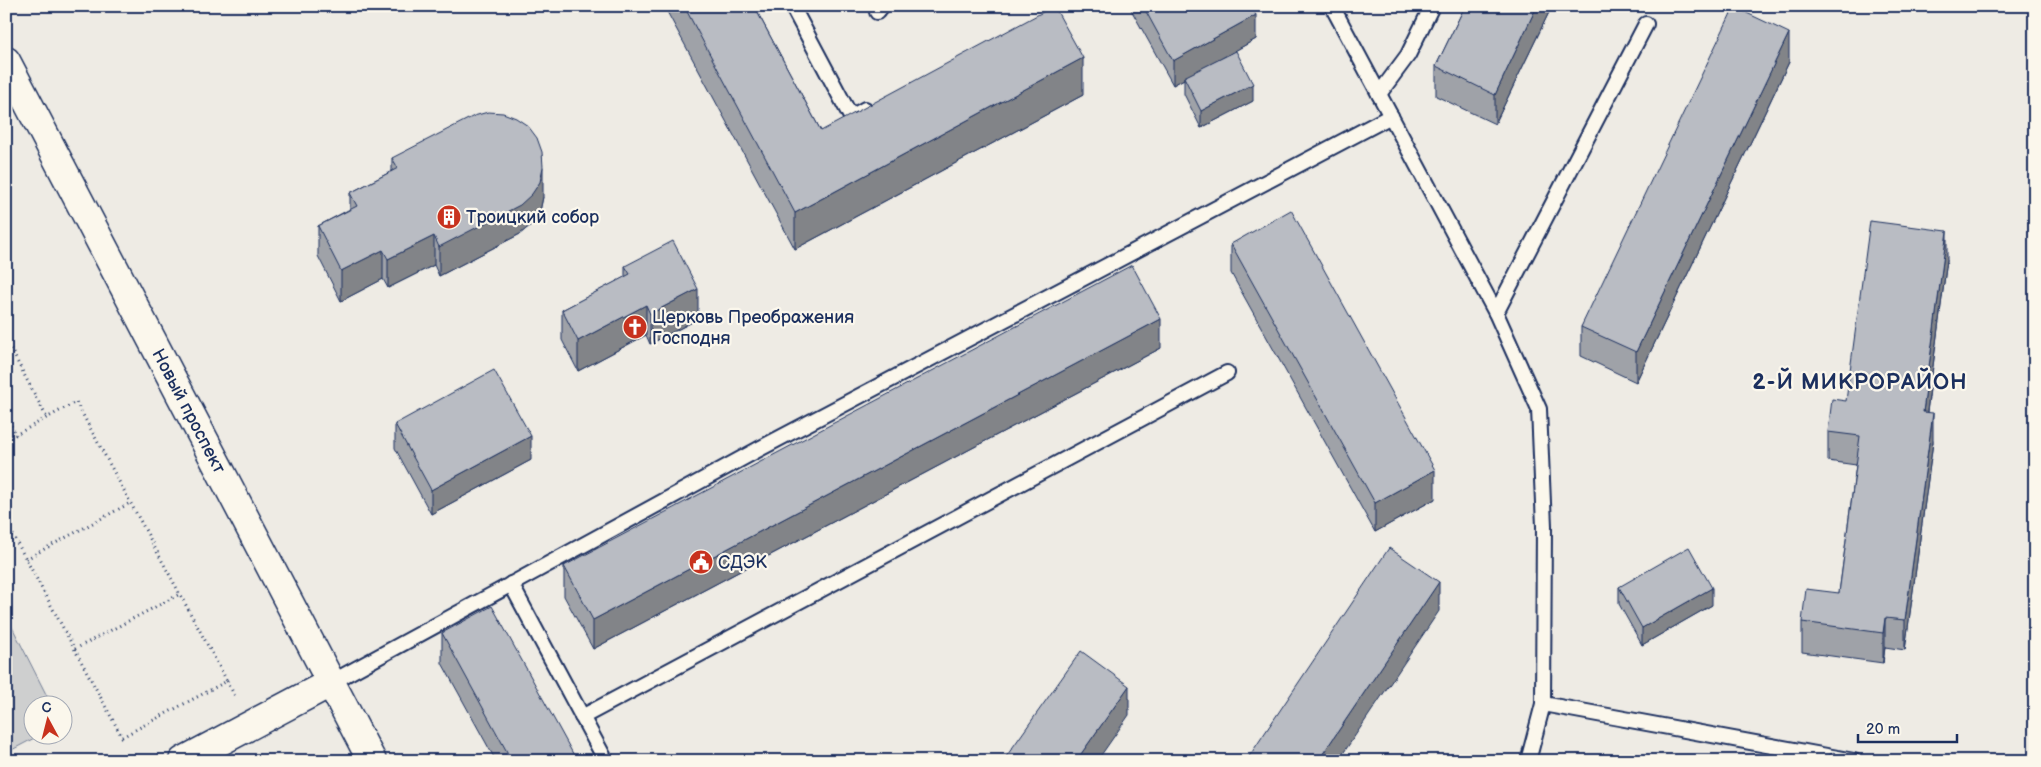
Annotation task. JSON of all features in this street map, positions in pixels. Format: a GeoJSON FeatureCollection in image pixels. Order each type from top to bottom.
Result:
{"type":"FeatureCollection","features":[{"type":"Feature","properties":{"kind":"street","name":"Новый проспект"},"geometry":{"type":"LineString","coordinates":[[6,61],[372,761]]}},
{"type":"Feature","properties":{"kind":"street"},"geometry":{"type":"LineString","coordinates":[[183,761],[332,682]]}},
{"type":"Feature","properties":{"kind":"lane"},"geometry":{"type":"LineString","coordinates":[[792,6],[851,117],[877,103]]}},
{"type":"Feature","properties":{"kind":"lane"},"geometry":{"type":"LineString","coordinates":[[1332,6],[1496,312],[1539,409],[1544,526],[1543,704],[1528,761]]}},
{"type":"Feature","properties":{"kind":"lane"},"geometry":{"type":"LineString","coordinates":[[1379,94],[1408,55],[1432,6]]}},
{"type":"Feature","properties":{"kind":"lane"},"geometry":{"type":"LineString","coordinates":[[1496,312],[1646,24]]}},
{"type":"Feature","properties":{"kind":"lane"},"geometry":{"type":"LineString","coordinates":[[332,682],[761,448],[1391,116]]}},
{"type":"Feature","properties":{"kind":"lane"},"geometry":{"type":"LineString","coordinates":[[582,717],[1227,373]]}},
{"type":"Feature","properties":{"kind":"lane"},"geometry":{"type":"LineString","coordinates":[[511,584],[606,761]]}},
{"type":"Feature","properties":{"kind":"lane"},"geometry":{"type":"LineString","coordinates":[[1543,704],[1854,761]]}},
{"type":"Feature","properties":{"kind":"path"},"geometry":{"type":"LineString","coordinates":[[6,340],[47,418]]}},
{"type":"Feature","properties":{"kind":"path"},"geometry":{"type":"LineString","coordinates":[[6,440],[76,402],[227,681],[122,737],[6,522]]}},
{"type":"Feature","properties":{"kind":"path"},"geometry":{"type":"LineString","coordinates":[[6,417],[16,435]]}},
{"type":"Feature","properties":{"kind":"path"},"geometry":{"type":"LineString","coordinates":[[26,559],[130,503]]}},
{"type":"Feature","properties":{"kind":"path"},"geometry":{"type":"LineString","coordinates":[[75,650],[180,594]]}},
{"type":"Feature","properties":{"kind":"shaded area"},"geometry":{"type":"Polygon","coordinates":[[[6,615],[46,694],[22,694],[23,744],[6,753],[6,615]]]}},
{"type":"Feature","properties":{"kind":"building"},"geometry":{"type":"Polygon","coordinates":[[[684,6],[754,6],[821,131],[1054,6],[1083,58],[795,213],[684,6]]]}},
{"type":"Feature","properties":{"kind":"building"},"geometry":{"type":"Polygon","coordinates":[[[1143,6],[1251,6],[1256,15],[1173,61],[1143,6]]]}},
{"type":"Feature","properties":{"kind":"building"},"geometry":{"type":"Polygon","coordinates":[[[1465,6],[1537,6],[1495,95],[1436,66],[1465,6]]]}},
{"type":"Feature","properties":{"kind":"building"},"geometry":{"type":"Polygon","coordinates":[[[1734,7],[1789,33],[1636,352],[1581,327],[1734,7]]]}},
{"type":"Feature","properties":{"kind":"building"},"geometry":{"type":"Polygon","coordinates":[[[1236,51],[1253,84],[1201,111],[1184,77],[1236,51]]]}},
{"type":"Feature","properties":{"kind":"building","name":"Троицкий собор"},"geometry":{"type":"Polygon","coordinates":[[[488,112],[503,113],[516,118],[528,126],[537,138],[542,152],[543,167],[540,182],[532,194],[520,205],[439,247],[434,236],[388,259],[383,250],[341,271],[318,226],[357,206],[350,193],[398,168],[392,158],[474,116],[488,112]]]}},
{"type":"Feature","properties":{"kind":"building"},"geometry":{"type":"Polygon","coordinates":[[[1291,210],[1435,470],[1375,503],[1231,244],[1291,210]]]}},
{"type":"Feature","properties":{"kind":"building"},"geometry":{"type":"Polygon","coordinates":[[[1870,221],[1947,231],[1923,412],[1933,413],[1905,620],[1885,618],[1883,633],[1802,622],[1806,589],[1839,593],[1860,436],[1828,432],[1832,399],[1846,401],[1870,221]]]}},
{"type":"Feature","properties":{"kind":"building"},"geometry":{"type":"Polygon","coordinates":[[[673,241],[698,289],[650,314],[646,305],[578,341],[562,310],[630,274],[625,266],[673,241]]]}},
{"type":"Feature","properties":{"kind":"building"},"geometry":{"type":"Polygon","coordinates":[[[1132,265],[1161,319],[593,620],[564,566],[1132,265]]]}},
{"type":"Feature","properties":{"kind":"building"},"geometry":{"type":"Polygon","coordinates":[[[494,370],[531,436],[431,490],[395,424],[494,370]]]}},
{"type":"Feature","properties":{"kind":"building"},"geometry":{"type":"Polygon","coordinates":[[[1689,547],[1712,588],[1642,628],[1619,587],[1689,547]]]}},
{"type":"Feature","properties":{"kind":"building"},"geometry":{"type":"Polygon","coordinates":[[[1389,548],[1439,582],[1318,761],[1246,761],[1389,548]]]}},
{"type":"Feature","properties":{"kind":"building"},"geometry":{"type":"Polygon","coordinates":[[[492,606],[577,761],[512,761],[442,633],[492,606]]]}},
{"type":"Feature","properties":{"kind":"building"},"geometry":{"type":"Polygon","coordinates":[[[1081,651],[1129,686],[1076,761],[1003,761],[1081,651]]]}},
{"type":"Feature","properties":{"kind":"building"},"geometry":{"type":"Polygon","coordinates":[[[1834,752],[1839,761],[1819,761],[1834,752]]]}},
{"type":"Feature","properties":{"kind":"place","name":"Троицкий собор"},"geometry":{"type":"Point","coordinates":[449,217]}},
{"type":"Feature","properties":{"kind":"place","name":"Церковь Преображения Господня"},"geometry":{"type":"Point","coordinates":[635,327]}},
{"type":"Feature","properties":{"kind":"place","name":"СДЭК"},"geometry":{"type":"Point","coordinates":[701,562]}},
{"type":"Feature","properties":{"kind":"district","name":"2-Й МИКРОРАЙОН"},"geometry":{"type":"Point","coordinates":[1860,381]}}]}
